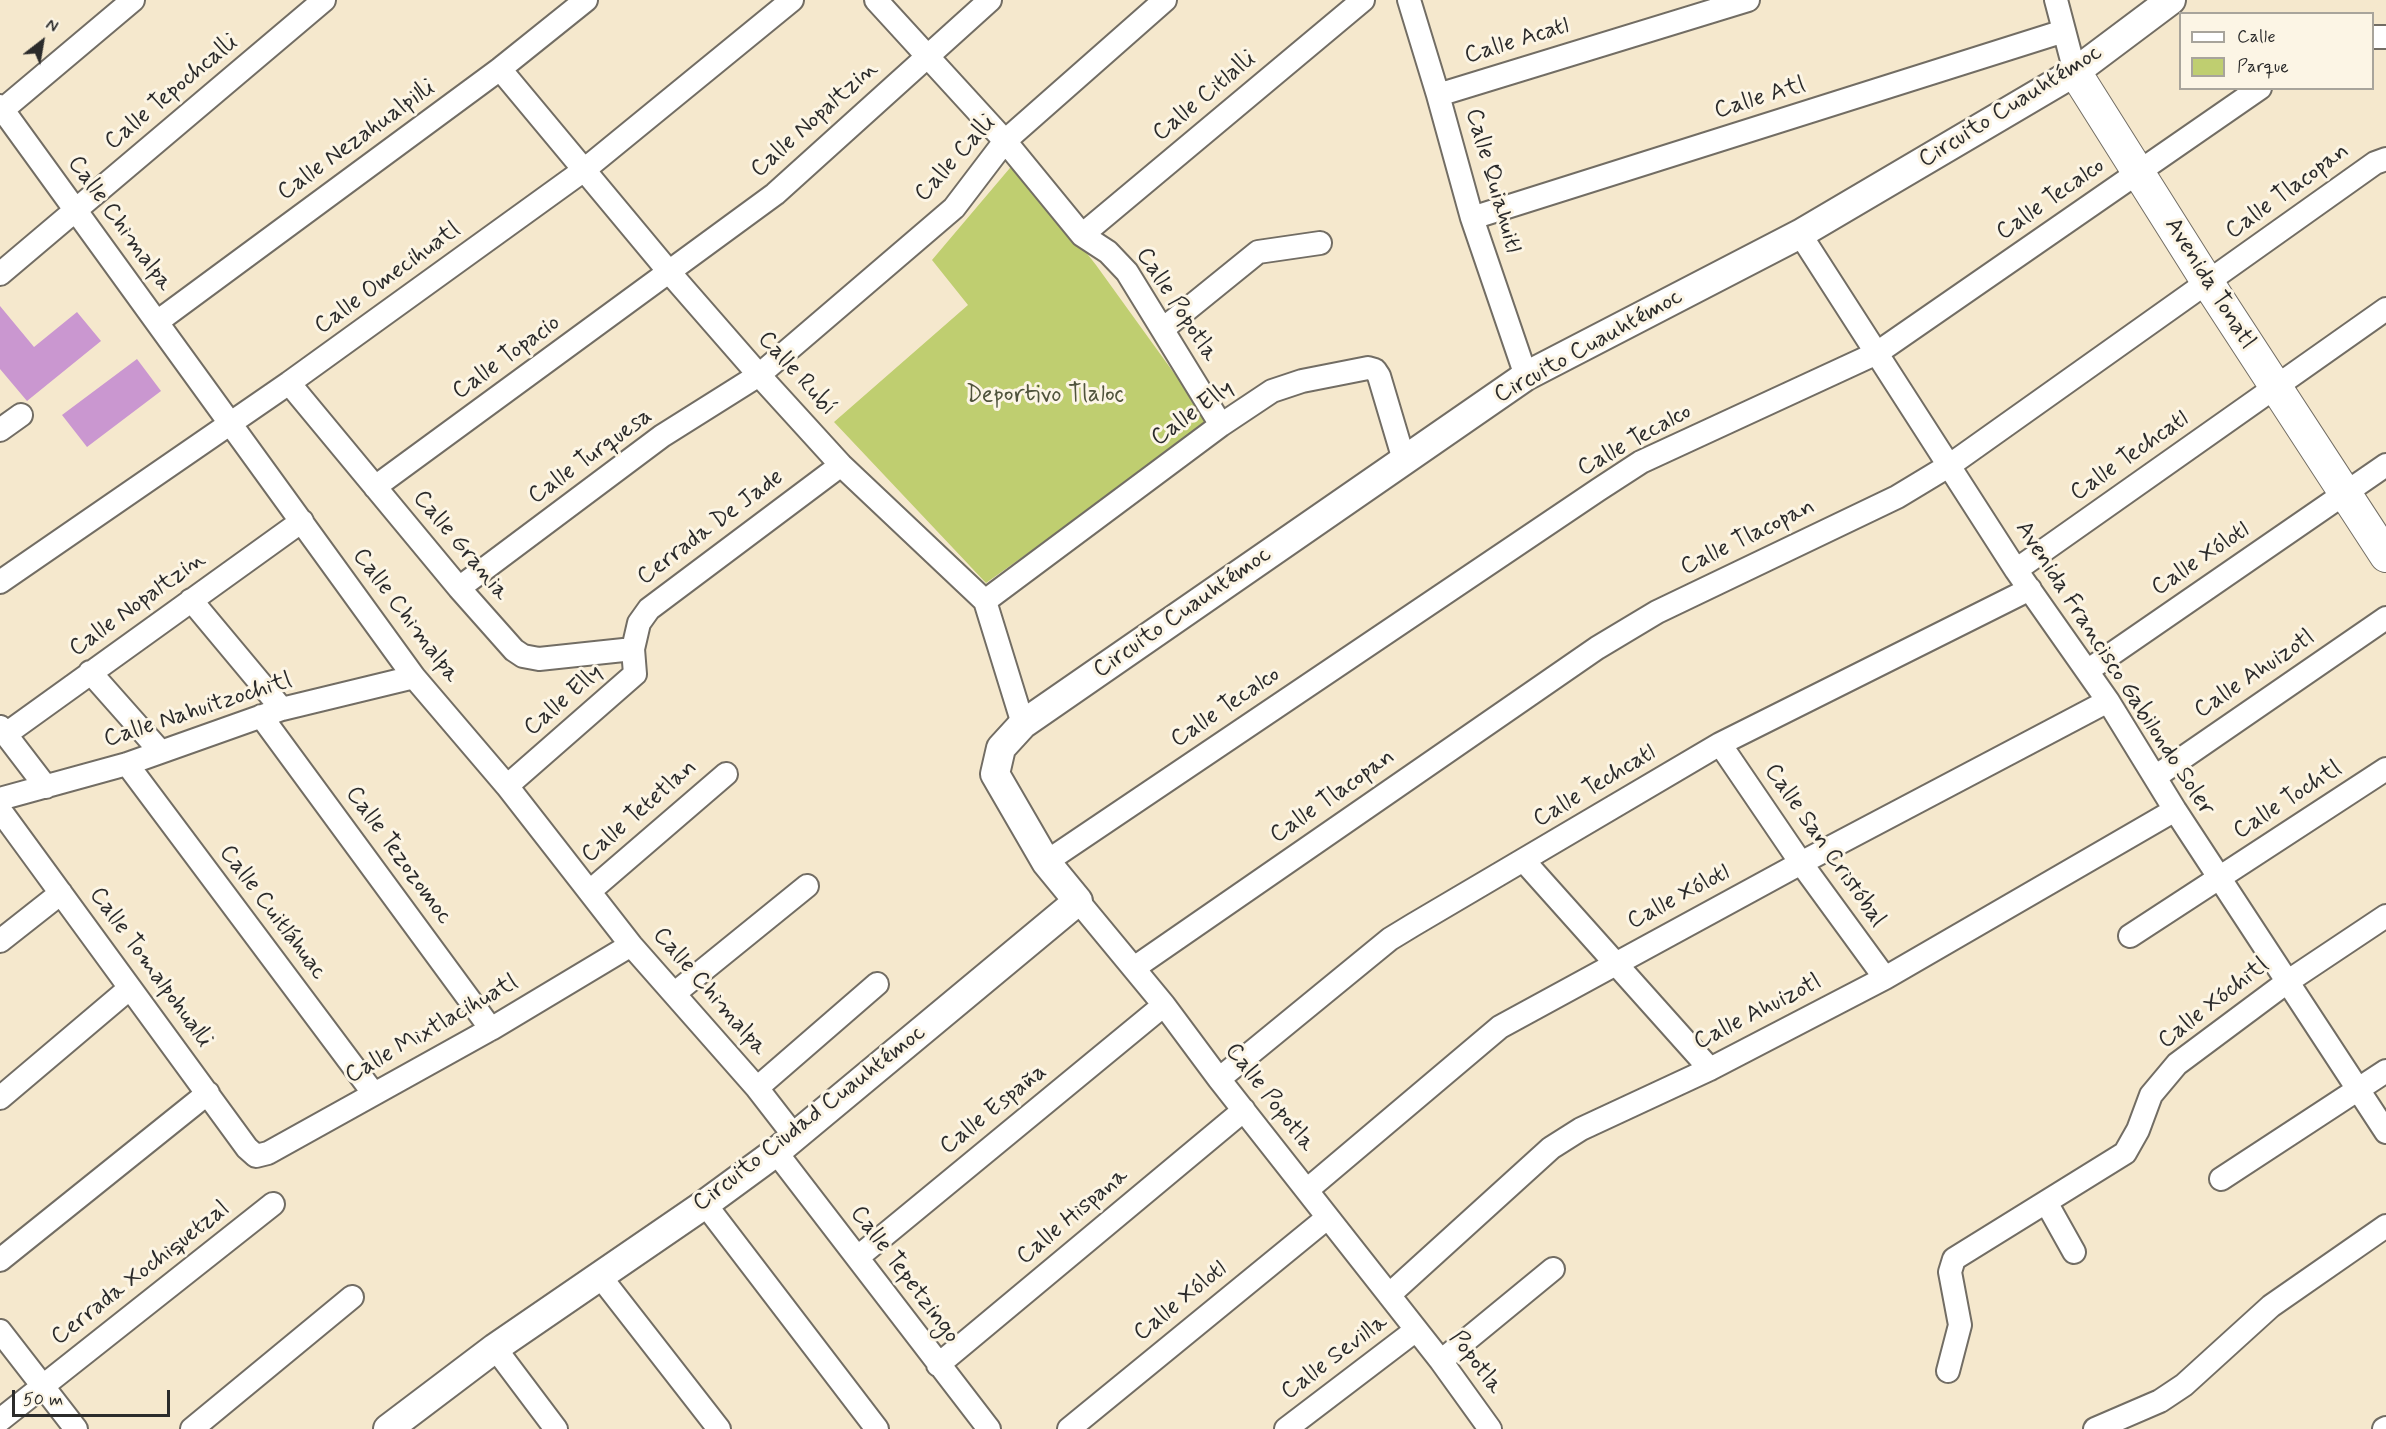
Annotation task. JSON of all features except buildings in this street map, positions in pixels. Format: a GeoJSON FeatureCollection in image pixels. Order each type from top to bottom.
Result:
{"type":"FeatureCollection","features":[{"type":"Feature","properties":{"kind":"main road","name":"Avenida Tonatl"},"geometry":{"type":"LineString","coordinates":[[2075,72],[2276,389],[2386,556]]}},
{"type":"Feature","properties":{"kind":"street"},"geometry":{"type":"LineString","coordinates":[[1,110],[133,0]]}},
{"type":"Feature","properties":{"kind":"street","name":"Calle Tepochcalli"},"geometry":{"type":"LineString","coordinates":[[0,274],[324,0]]}},
{"type":"Feature","properties":{"kind":"street","name":"Calle Omecihuatl"},"geometry":{"type":"LineString","coordinates":[[0,582],[289,383],[584,171],[792,0]]}},
{"type":"Feature","properties":{"kind":"street","name":"Calle Popotla"},"geometry":{"type":"LineString","coordinates":[[876,0],[1005,141],[1082,235],[1108,252],[1127,272],[1221,425]]}},
{"type":"Feature","properties":{"kind":"street","name":"Calle Nopaltzin"},"geometry":{"type":"LineString","coordinates":[[670,273],[775,194],[990,0]]}},
{"type":"Feature","properties":{"kind":"street","name":"Calle Calli"},"geometry":{"type":"LineString","coordinates":[[759,375],[954,208],[1005,141],[1165,0]]}},
{"type":"Feature","properties":{"kind":"street","name":"Calle Citlalli"},"geometry":{"type":"LineString","coordinates":[[1082,235],[1364,0]]}},
{"type":"Feature","properties":{"kind":"street","name":"Calle Quiahuitl"},"geometry":{"type":"LineString","coordinates":[[1409,0],[1472,218],[1526,376]]}},
{"type":"Feature","properties":{"kind":"street","name":"Calle Acatl"},"geometry":{"type":"LineString","coordinates":[[1438,94],[1748,0]]}},
{"type":"Feature","properties":{"kind":"street","name":"Avenida Tonatl"},"geometry":{"type":"LineString","coordinates":[[2056,0],[2075,72]]}},
{"type":"Feature","properties":{"kind":"street","name":"Circuito Cuauhtémoc"},"geometry":{"type":"LineString","coordinates":[[1046,862],[995,774],[1001,748],[1023,724],[1526,376],[1800,234],[2075,72],[2171,0]]}},
{"type":"Feature","properties":{"kind":"street","name":"Calle Nezahualpilli"},"geometry":{"type":"LineString","coordinates":[[157,322],[500,69],[577,3]]}},
{"type":"Feature","properties":{"kind":"street","name":"Calle Atl"},"geometry":{"type":"LineString","coordinates":[[1472,218],[2064,31]]}},
{"type":"Feature","properties":{"kind":"street","name":"Calle Rubí"},"geometry":{"type":"LineString","coordinates":[[500,69],[670,273],[841,465],[985,601],[1023,724]]}},
{"type":"Feature","properties":{"kind":"street","name":"Calle Tecalco"},"geometry":{"type":"LineString","coordinates":[[1046,862],[1641,462],[1877,353],[2257,90]]}},
{"type":"Feature","properties":{"kind":"street","name":"Calle Chimalpa"},"geometry":{"type":"LineString","coordinates":[[1,110],[414,677],[507,786],[631,945],[757,1088],[785,1144]]}},
{"type":"Feature","properties":{"kind":"street","name":"Calle Tlacopan"},"geometry":{"type":"LineString","coordinates":[[1134,968],[1597,648],[1657,612],[1897,497],[1950,465],[2375,163],[2386,159]]}},
{"type":"Feature","properties":{"kind":"street","name":"Avenida Francisco Gabilondo Soler"},"geometry":{"type":"LineString","coordinates":[[1800,234],[2016,570],[2108,701],[2175,810],[2386,1132]]}},
{"type":"Feature","properties":{"kind":"street"},"geometry":{"type":"LineString","coordinates":[[1163,329],[1258,252],[1320,243]]}},
{"type":"Feature","properties":{"kind":"street","name":"Calle Topacio"},"geometry":{"type":"LineString","coordinates":[[375,487],[670,273]]}},
{"type":"Feature","properties":{"kind":"street","name":"Calle Techcatl"},"geometry":{"type":"LineString","coordinates":[[2016,570],[2276,389],[2386,309]]}},
{"type":"Feature","properties":{"kind":"street","name":"Calle Elly"},"geometry":{"type":"LineString","coordinates":[[985,601],[1221,425],[1272,391],[1302,381],[1368,368],[1375,370],[1379,376],[1404,460]]}},
{"type":"Feature","properties":{"kind":"street","name":"Calle Turquesa"},"geometry":{"type":"LineString","coordinates":[[459,588],[662,436],[759,375]]}},
{"type":"Feature","properties":{"kind":"street","name":"Calle Grania"},"geometry":{"type":"LineString","coordinates":[[289,383],[459,588],[514,650],[523,656],[538,659],[633,649]]}},
{"type":"Feature","properties":{"kind":"street"},"geometry":{"type":"LineString","coordinates":[[0,430],[21,415]]}},
{"type":"Feature","properties":{"kind":"street","name":"Cerrada De Jade"},"geometry":{"type":"LineString","coordinates":[[633,649],[639,623],[648,609],[841,465]]}},
{"type":"Feature","properties":{"kind":"street","name":"Calle Xólotl"},"geometry":{"type":"LineString","coordinates":[[2087,670],[2386,465]]}},
{"type":"Feature","properties":{"kind":"street","name":"Calle Nopaltzin"},"geometry":{"type":"LineString","coordinates":[[3,731],[302,521]]}},
{"type":"Feature","properties":{"kind":"street","name":"Calle Techcatl"},"geometry":{"type":"LineString","coordinates":[[1219,1079],[1390,939],[1720,744],[2030,589]]}},
{"type":"Feature","properties":{"kind":"street","name":"Calle Tezozomoc"},"geometry":{"type":"LineString","coordinates":[[191,600],[272,712],[491,1029]]}},
{"type":"Feature","properties":{"kind":"street","name":"Calle Ahuizotl"},"geometry":{"type":"LineString","coordinates":[[2155,777],[2386,618]]}},
{"type":"Feature","properties":{"kind":"street","name":"Calle Elly"},"geometry":{"type":"LineString","coordinates":[[507,786],[635,674],[633,649]]}},
{"type":"Feature","properties":{"kind":"street"},"geometry":{"type":"LineString","coordinates":[[90,672],[160,751]]}},
{"type":"Feature","properties":{"kind":"street","name":"Calle Nahuitzochitl"},"geometry":{"type":"LineString","coordinates":[[0,799],[127,764],[272,712],[414,677]]}},
{"type":"Feature","properties":{"kind":"street","name":"Calle Xólotl"},"geometry":{"type":"LineString","coordinates":[[1307,1190],[1500,1027],[1614,963],[2108,701]]}},
{"type":"Feature","properties":{"kind":"street"},"geometry":{"type":"LineString","coordinates":[[3,731],[46,787]]}},
{"type":"Feature","properties":{"kind":"street","name":"Calle San Cristóbal"},"geometry":{"type":"LineString","coordinates":[[1720,744],[1801,863],[1885,978]]}},
{"type":"Feature","properties":{"kind":"street","name":"Calle Cuitláhuac"},"geometry":{"type":"LineString","coordinates":[[127,764],[374,1094]]}},
{"type":"Feature","properties":{"kind":"street","name":"Calle Tochtl"},"geometry":{"type":"LineString","coordinates":[[2130,936],[2386,769]]}},
{"type":"Feature","properties":{"kind":"street","name":"Calle Tetetlan"},"geometry":{"type":"LineString","coordinates":[[590,891],[726,774]]}},
{"type":"Feature","properties":{"kind":"street","name":"Calle Tomalpohualli"},"geometry":{"type":"LineString","coordinates":[[0,810],[247,1148],[256,1156]]}},
{"type":"Feature","properties":{"kind":"street","name":"Calle Ahuizotl"},"geometry":{"type":"LineString","coordinates":[[1389,1295],[1551,1148],[1581,1129],[1710,1069],[1885,978],[2175,810]]}},
{"type":"Feature","properties":{"kind":"street"},"geometry":{"type":"LineString","coordinates":[[1524,861],[1710,1069]]}},
{"type":"Feature","properties":{"kind":"street"},"geometry":{"type":"LineString","coordinates":[[1046,862],[1078,901]]}},
{"type":"Feature","properties":{"kind":"street"},"geometry":{"type":"LineString","coordinates":[[675,993],[807,886]]}},
{"type":"Feature","properties":{"kind":"street"},"geometry":{"type":"LineString","coordinates":[[0,941],[61,893]]}},
{"type":"Feature","properties":{"kind":"street","name":"Calle Popotla"},"geometry":{"type":"LineString","coordinates":[[1078,901],[1164,1005],[1219,1079],[1416,1330]]}},
{"type":"Feature","properties":{"kind":"street","name":"Circuito Ciudad Cuauhtémoc"},"geometry":{"type":"LineString","coordinates":[[388,1429],[495,1348],[705,1204],[785,1144],[1078,901]]}},
{"type":"Feature","properties":{"kind":"street","name":"Calle Xóchitl"},"geometry":{"type":"LineString","coordinates":[[1948,1371],[1960,1325],[1950,1272],[1954,1259],[2125,1153],[2138,1130],[2151,1095],[2177,1064],[2287,982],[2386,916]]}},
{"type":"Feature","properties":{"kind":"street","name":"Calle Mixtlacihuatl"},"geometry":{"type":"LineString","coordinates":[[256,1156],[268,1153],[491,1029],[631,945]]}},
{"type":"Feature","properties":{"kind":"street"},"geometry":{"type":"LineString","coordinates":[[757,1088],[877,984]]}},
{"type":"Feature","properties":{"kind":"street"},"geometry":{"type":"LineString","coordinates":[[0,1098],[130,988]]}},
{"type":"Feature","properties":{"kind":"street","name":"Calle España"},"geometry":{"type":"LineString","coordinates":[[858,1257],[1164,1005]]}},
{"type":"Feature","properties":{"kind":"street"},"geometry":{"type":"LineString","coordinates":[[2221,1179],[2386,1071]]}},
{"type":"Feature","properties":{"kind":"street"},"geometry":{"type":"LineString","coordinates":[[0,1260],[208,1093]]}},
{"type":"Feature","properties":{"kind":"street","name":"Calle Hispana"},"geometry":{"type":"LineString","coordinates":[[938,1365],[1244,1110]]}},
{"type":"Feature","properties":{"kind":"street","name":"Calle Tepetzingo"},"geometry":{"type":"LineString","coordinates":[[785,1144],[858,1257],[989,1429]]}},
{"type":"Feature","properties":{"kind":"street"},"geometry":{"type":"LineString","coordinates":[[2046,1202],[2074,1252]]}},
{"type":"Feature","properties":{"kind":"street","name":"Cerrada Xochiquetzal"},"geometry":{"type":"LineString","coordinates":[[0,1420],[273,1203]]}},
{"type":"Feature","properties":{"kind":"street"},"geometry":{"type":"LineString","coordinates":[[705,1204],[877,1429]]}},
{"type":"Feature","properties":{"kind":"street","name":"Calle Xólotl"},"geometry":{"type":"LineString","coordinates":[[1069,1429],[1327,1218]]}},
{"type":"Feature","properties":{"kind":"street"},"geometry":{"type":"LineString","coordinates":[[2095,1429],[2160,1401],[2184,1385],[2271,1306],[2386,1226]]}},
{"type":"Feature","properties":{"kind":"street"},"geometry":{"type":"LineString","coordinates":[[1441,1361],[1553,1269]]}},
{"type":"Feature","properties":{"kind":"street"},"geometry":{"type":"LineString","coordinates":[[599,1275],[719,1429]]}},
{"type":"Feature","properties":{"kind":"street"},"geometry":{"type":"LineString","coordinates":[[192,1429],[352,1297]]}},
{"type":"Feature","properties":{"kind":"street","name":"Popotla"},"geometry":{"type":"LineString","coordinates":[[1416,1330],[1490,1429]]}},
{"type":"Feature","properties":{"kind":"street","name":"Calle Sevilla"},"geometry":{"type":"LineString","coordinates":[[1295,1426],[1416,1330]]}},
{"type":"Feature","properties":{"kind":"street"},"geometry":{"type":"LineString","coordinates":[[0,1331],[75,1429]]}},
{"type":"Feature","properties":{"kind":"street"},"geometry":{"type":"LineString","coordinates":[[495,1348],[556,1429]]}},
{"type":"Feature","properties":{"kind":"green space","name":"Deportivo Tlaloc"},"geometry":{"type":"Polygon","coordinates":[[[1015,162],[1096,265],[1210,423],[986,583],[834,422],[968,305],[932,260],[1015,162]]]}}]}
